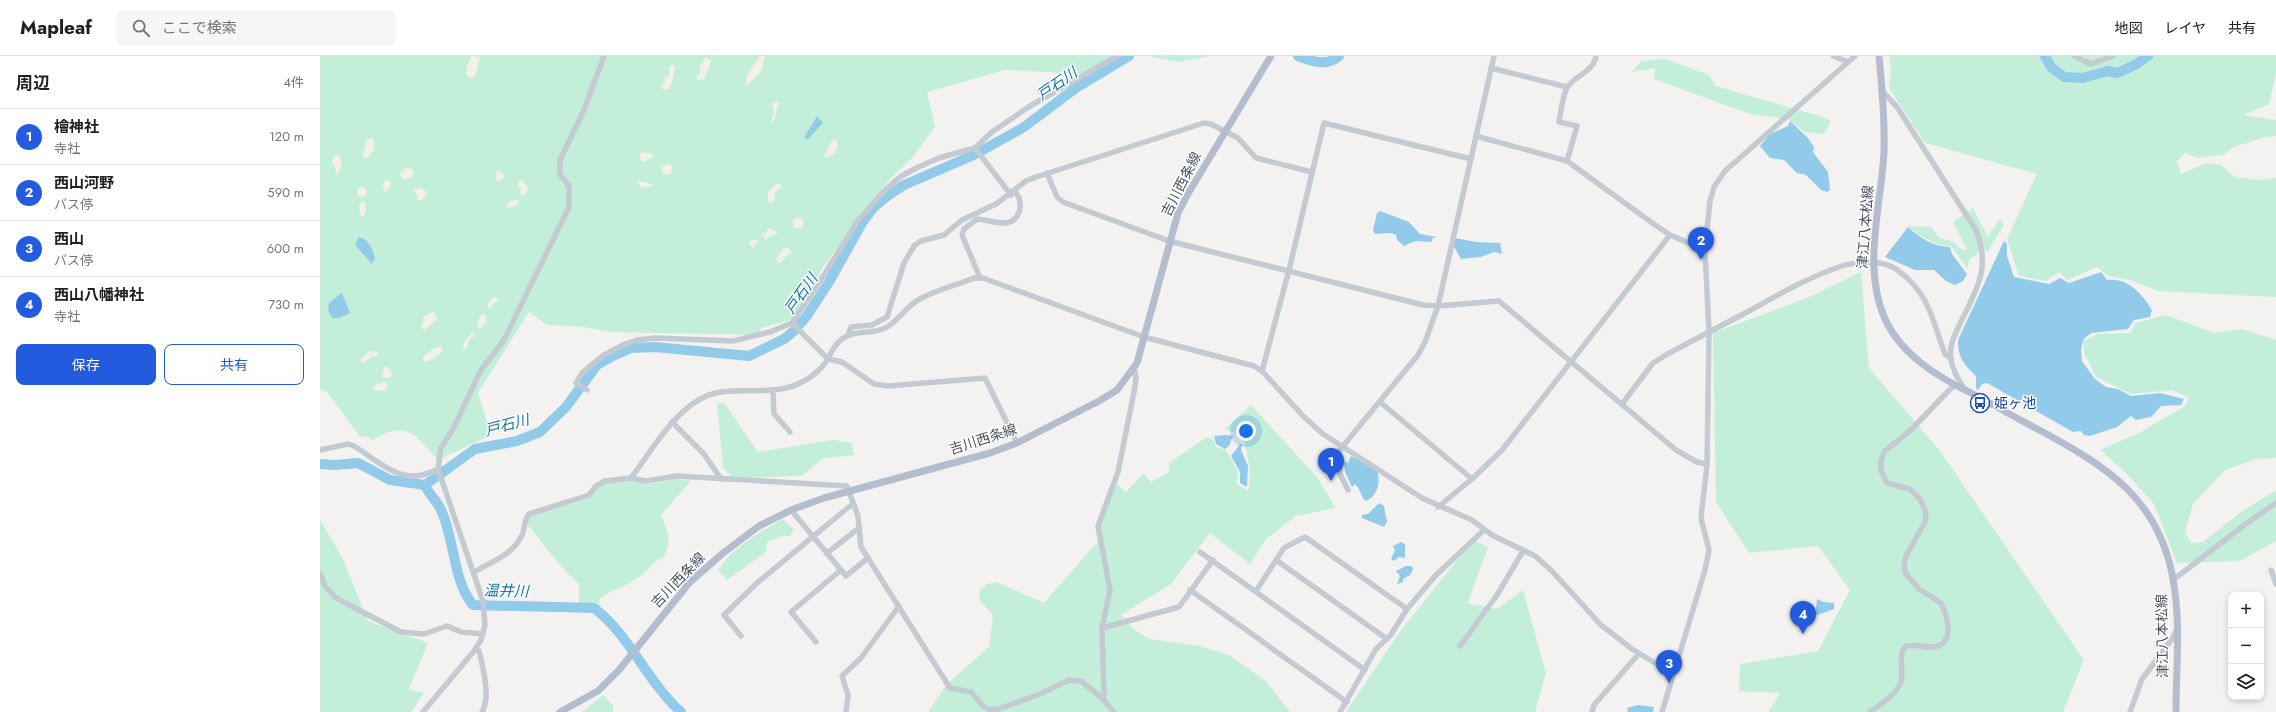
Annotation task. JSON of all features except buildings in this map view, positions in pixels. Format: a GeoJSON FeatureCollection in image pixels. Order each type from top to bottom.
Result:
{"type":"FeatureCollection","features":[{"type":"Feature","properties":{"kind":"main road","name":"吉川西条線"},"geometry":{"type":"LineString","coordinates":[[560,712],[598,690],[630,657],[655,623],[690,582],[723,552],[760,526],[791,510],[849,490],[990,453],[1017,443],[1117,390],[1134,367],[1144,337],[1169,241],[1178,213],[1189,192],[1271,56]]}},
{"type":"Feature","properties":{"kind":"main road","name":"津江八本松線"},"geometry":{"type":"LineString","coordinates":[[1879,56],[1884,149],[1874,263],[1875,282],[1881,305],[1894,334],[1925,366],[1954,385],[2082,453],[2110,472],[2127,488],[2145,509],[2161,537],[2173,580],[2177,629],[2176,712]]}},
{"type":"Feature","properties":{"kind":"street"},"geometry":{"type":"LineString","coordinates":[[424,712],[476,649],[485,625],[483,601],[438,469],[440,448],[453,429],[471,388],[481,370],[504,340],[569,207],[569,186],[560,174],[560,160],[584,110],[604,56]]}},
{"type":"Feature","properties":{"kind":"street"},"geometry":{"type":"LineString","coordinates":[[587,390],[576,383],[582,373],[604,355],[625,344],[637,340],[656,338],[733,341],[770,332],[792,322],[824,275],[857,222],[884,191],[916,168],[975,148],[992,132],[1030,106],[1117,56]]}},
{"type":"Feature","properties":{"kind":"street"},"geometry":{"type":"LineString","coordinates":[[1348,490],[1340,474],[1338,452],[1418,355],[1425,342],[1438,306],[1494,56]]}},
{"type":"Feature","properties":{"kind":"street"},"geometry":{"type":"LineString","coordinates":[[1567,161],[1577,126],[1559,122],[1567,87],[1587,71],[1595,61],[1596,56]]}},
{"type":"Feature","properties":{"kind":"street"},"geometry":{"type":"LineString","coordinates":[[1833,56],[1848,62]]}},
{"type":"Feature","properties":{"kind":"street"},"geometry":{"type":"LineString","coordinates":[[1662,712],[1690,622],[1709,550],[1701,518],[1707,464],[1709,332],[1704,250],[1710,201],[1714,188],[1724,171],[1855,56]]}},
{"type":"Feature","properties":{"kind":"street"},"geometry":{"type":"LineString","coordinates":[[2074,56],[2091,64],[2113,56]]}},
{"type":"Feature","properties":{"kind":"street"},"geometry":{"type":"LineString","coordinates":[[1491,68],[1567,87]]}},
{"type":"Feature","properties":{"kind":"street"},"geometry":{"type":"LineString","coordinates":[[1881,90],[1897,107],[1976,230],[1983,247],[1984,262],[1982,275],[1950,344],[1951,359],[1965,390]]}},
{"type":"Feature","properties":{"kind":"street"},"geometry":{"type":"LineString","coordinates":[[631,478],[672,422],[707,396],[720,392],[773,391],[791,387],[805,381],[828,359],[835,346],[848,335],[851,327],[872,325],[887,317],[904,263],[914,246],[921,241],[944,235],[962,220],[987,210],[1013,193],[1026,181],[1204,123],[1211,124],[1238,138],[1256,158],[1312,172]]}},
{"type":"Feature","properties":{"kind":"street"},"geometry":{"type":"LineString","coordinates":[[1262,371],[1289,270],[1324,123],[1471,159]]}},
{"type":"Feature","properties":{"kind":"street"},"geometry":{"type":"LineString","coordinates":[[1476,136],[1567,161],[1670,235],[1704,250]]}},
{"type":"Feature","properties":{"kind":"street"},"geometry":{"type":"LineString","coordinates":[[975,148],[982,160],[989,164],[1013,193],[1019,196],[1020,206],[1018,214],[1012,221],[1000,224],[977,220],[964,229],[962,234],[980,278]]}},
{"type":"Feature","properties":{"kind":"street"},"geometry":{"type":"LineString","coordinates":[[1047,173],[1057,197],[1063,202],[1169,241],[1423,305],[1438,306],[1499,302],[1676,450],[1697,462],[1707,464]]}},
{"type":"Feature","properties":{"kind":"street"},"geometry":{"type":"LineString","coordinates":[[1438,506],[1472,479],[1502,450],[1670,235]]}},
{"type":"Feature","properties":{"kind":"street"},"geometry":{"type":"LineString","coordinates":[[1622,404],[1654,363],[1797,284],[1843,266],[1861,262],[1874,263],[1894,268],[1916,286],[1926,301],[1945,354],[1951,359]]}},
{"type":"Feature","properties":{"kind":"street"},"geometry":{"type":"LineString","coordinates":[[848,335],[878,331],[887,328],[916,301],[974,278],[980,278],[994,281],[1144,337],[1254,366],[1262,371],[1304,418],[1341,447],[1438,506],[1472,520],[1484,530],[1535,556],[1551,570],[1601,625],[1632,649],[1673,674]]}},
{"type":"Feature","properties":{"kind":"street"},"geometry":{"type":"LineString","coordinates":[[793,324],[828,359],[842,362],[874,384],[888,386],[985,378],[1017,443]]}},
{"type":"Feature","properties":{"kind":"street"},"geometry":{"type":"LineString","coordinates":[[1102,698],[1104,695],[1102,628],[1110,590],[1098,526],[1118,472],[1134,392],[1136,378],[1134,367]]}},
{"type":"Feature","properties":{"kind":"street"},"geometry":{"type":"LineString","coordinates":[[1870,712],[1897,690],[1901,684],[1904,668],[1901,656],[1902,650],[1906,646],[1932,647],[1940,645],[1948,636],[1949,628],[1941,603],[1938,599],[1919,589],[1906,574],[1904,566],[1906,556],[1925,522],[1926,512],[1920,499],[1910,490],[1887,483],[1881,471],[1881,461],[1884,452],[1911,430],[1954,385]]}},
{"type":"Feature","properties":{"kind":"street"},"geometry":{"type":"LineString","coordinates":[[773,391],[774,414],[790,432]]}},
{"type":"Feature","properties":{"kind":"street"},"geometry":{"type":"LineString","coordinates":[[1380,402],[1472,479]]}},
{"type":"Feature","properties":{"kind":"street"},"geometry":{"type":"LineString","coordinates":[[672,422],[704,454],[721,479]]}},
{"type":"Feature","properties":{"kind":"street"},"geometry":{"type":"LineString","coordinates":[[320,450],[348,444],[354,446],[397,473],[409,477],[425,476],[438,469]]}},
{"type":"Feature","properties":{"kind":"street"},"geometry":{"type":"LineString","coordinates":[[474,572],[503,555],[518,543],[523,535],[525,520],[529,514],[589,495],[596,486],[605,480],[631,478],[646,481],[678,476],[848,486],[859,528],[861,547],[950,688],[972,692],[988,709],[996,710],[1040,694],[1069,680],[1081,681],[1102,698],[1114,712]]}},
{"type":"Feature","properties":{"kind":"street"},"geometry":{"type":"LineString","coordinates":[[2173,580],[2243,526],[2276,503]]}},
{"type":"Feature","properties":{"kind":"street"},"geometry":{"type":"LineString","coordinates":[[741,636],[724,615],[757,583],[850,506],[854,505]]}},
{"type":"Feature","properties":{"kind":"street"},"geometry":{"type":"LineString","coordinates":[[791,510],[846,576],[868,558]]}},
{"type":"Feature","properties":{"kind":"street"},"geometry":{"type":"LineString","coordinates":[[827,553],[859,528]]}},
{"type":"Feature","properties":{"kind":"street"},"geometry":{"type":"LineString","coordinates":[[1340,712],[1376,649],[1387,639],[1407,609],[1436,575],[1484,530]]}},
{"type":"Feature","properties":{"kind":"street"},"geometry":{"type":"LineString","coordinates":[[1256,591],[1284,548],[1305,537],[1407,609]]}},
{"type":"Feature","properties":{"kind":"street"},"geometry":{"type":"LineString","coordinates":[[1460,646],[1497,595],[1523,551]]}},
{"type":"Feature","properties":{"kind":"street"},"geometry":{"type":"LineString","coordinates":[[1200,552],[1365,670]]}},
{"type":"Feature","properties":{"kind":"street"},"geometry":{"type":"LineString","coordinates":[[1102,628],[1179,607],[1213,560]]}},
{"type":"Feature","properties":{"kind":"street"},"geometry":{"type":"LineString","coordinates":[[1276,560],[1387,639]]}},
{"type":"Feature","properties":{"kind":"street"},"geometry":{"type":"LineString","coordinates":[[816,642],[791,612],[841,570]]}},
{"type":"Feature","properties":{"kind":"street"},"geometry":{"type":"LineString","coordinates":[[2271,570],[2276,584]]}},
{"type":"Feature","properties":{"kind":"street"},"geometry":{"type":"LineString","coordinates":[[320,573],[325,586],[336,598],[401,632],[424,634],[447,626],[461,632],[482,634]]}},
{"type":"Feature","properties":{"kind":"street"},"geometry":{"type":"LineString","coordinates":[[1190,590],[1347,702]]}},
{"type":"Feature","properties":{"kind":"street"},"geometry":{"type":"LineString","coordinates":[[846,712],[848,694],[842,676],[861,658],[899,606]]}},
{"type":"Feature","properties":{"kind":"street"},"geometry":{"type":"LineString","coordinates":[[2130,712],[2142,680],[2177,629]]}},
{"type":"Feature","properties":{"kind":"street"},"geometry":{"type":"LineString","coordinates":[[476,649],[480,652],[484,683],[485,706],[482,712]]}},
{"type":"Feature","properties":{"kind":"street"},"geometry":{"type":"LineString","coordinates":[[1592,712],[1594,705],[1636,657]]}},
{"type":"Feature","properties":{"kind":"green space"},"geometry":{"type":"Polygon","coordinates":[[[320,56],[1116,56],[1083,74],[1005,70],[927,92],[935,127],[913,157],[889,180],[823,267],[794,319],[761,328],[759,335],[609,332],[584,327],[547,325],[529,312],[478,393],[491,435],[438,460],[423,443],[410,433],[395,431],[373,440],[366,436],[360,437],[327,392],[320,389],[320,56]]]}},
{"type":"Feature","properties":{"kind":"green space"},"geometry":{"type":"Polygon","coordinates":[[[1148,56],[1212,56],[1178,62],[1148,56]]]}},
{"type":"Feature","properties":{"kind":"green space"},"geometry":{"type":"Polygon","coordinates":[[[1889,56],[2276,56],[2276,73],[2269,104],[2244,115],[2276,120],[2276,136],[2262,138],[2234,147],[2223,155],[2197,158],[2185,153],[2177,161],[2181,174],[2207,163],[2221,165],[2235,177],[2258,180],[2276,178],[2276,297],[2158,291],[2130,280],[2108,276],[2097,267],[2067,280],[2059,272],[2046,281],[2019,276],[2007,239],[2037,174],[1925,143],[1889,88],[1891,71],[1889,56]]]}},
{"type":"Feature","properties":{"kind":"green space"},"geometry":{"type":"Polygon","coordinates":[[[1666,59],[1709,75],[1716,86],[1826,118],[1831,122],[1824,134],[1805,132],[1788,119],[1750,114],[1654,79],[1655,68],[1631,72],[1642,61],[1666,59]]]}},
{"type":"Feature","properties":{"kind":"green space"},"geometry":{"type":"Polygon","coordinates":[[[1973,208],[1988,237],[2000,218],[2004,225],[1988,251],[1983,249],[1970,259],[1967,268],[1951,246],[1933,242],[1908,226],[1931,227],[1939,238],[1952,241],[1962,250],[1967,249],[1953,222],[1973,208]]]}},
{"type":"Feature","properties":{"kind":"green space"},"geometry":{"type":"Polygon","coordinates":[[[1861,272],[1869,368],[1940,451],[2084,660],[2063,712],[1768,712],[1780,693],[1739,691],[1740,664],[1818,651],[1850,590],[1818,546],[1749,553],[1716,502],[1713,333],[1807,298],[1861,272]]]}},
{"type":"Feature","properties":{"kind":"green space"},"geometry":{"type":"Polygon","coordinates":[[[2166,315],[2214,333],[2242,329],[2276,340],[2276,458],[2256,459],[2225,470],[2193,504],[2185,532],[2191,543],[2203,542],[2241,512],[2276,490],[2276,541],[2240,561],[2177,563],[2154,504],[2123,470],[2100,450],[2139,433],[2185,406],[2189,398],[2172,390],[2131,394],[2096,377],[2084,353],[2084,341],[2097,334],[2131,333],[2135,323],[2166,315]]]}},
{"type":"Feature","properties":{"kind":"green space"},"geometry":{"type":"Polygon","coordinates":[[[717,403],[725,404],[758,452],[833,440],[852,443],[854,455],[822,459],[802,476],[733,478],[723,468],[717,403]]]}},
{"type":"Feature","properties":{"kind":"green space"},"geometry":{"type":"Polygon","coordinates":[[[1251,405],[1317,477],[1336,508],[1296,516],[1266,539],[1250,564],[1210,533],[1171,584],[1121,615],[1132,628],[1149,639],[1199,646],[1229,655],[1266,681],[1290,712],[928,712],[947,684],[989,647],[993,615],[980,601],[979,591],[987,584],[997,582],[1044,603],[1099,540],[1099,520],[1115,482],[1126,492],[1144,473],[1151,482],[1169,472],[1169,463],[1207,437],[1213,439],[1216,447],[1226,450],[1237,470],[1237,484],[1248,491],[1250,470],[1243,436],[1225,429],[1251,405]]]}},
{"type":"Feature","properties":{"kind":"green space"},"geometry":{"type":"Polygon","coordinates":[[[677,479],[691,481],[661,515],[666,526],[668,536],[668,546],[664,557],[656,561],[634,581],[599,599],[600,609],[579,603],[579,584],[558,563],[527,524],[531,515],[587,499],[602,483],[630,480],[649,484],[677,479]]]}},
{"type":"Feature","properties":{"kind":"green space"},"geometry":{"type":"Polygon","coordinates":[[[783,519],[794,530],[790,536],[783,536],[767,542],[766,552],[727,580],[718,570],[731,554],[765,529],[783,519]]]}},
{"type":"Feature","properties":{"kind":"green space"},"geometry":{"type":"Polygon","coordinates":[[[320,520],[342,557],[368,621],[428,643],[409,689],[424,693],[411,712],[320,712],[320,520]]]}},
{"type":"Feature","properties":{"kind":"green space"},"geometry":{"type":"Polygon","coordinates":[[[1473,540],[1488,547],[1468,603],[1497,609],[1523,590],[1546,673],[1535,712],[1346,712],[1399,633],[1473,540]]]}},
{"type":"Feature","properties":{"kind":"green space"},"geometry":{"type":"Polygon","coordinates":[[[603,695],[613,705],[613,712],[582,712],[603,695]]]}},
{"type":"Feature","properties":{"kind":"sand"},"geometry":{"type":"Polygon","coordinates":[[[471,56],[480,57],[475,77],[470,78],[466,74],[471,56]]]}},
{"type":"Feature","properties":{"kind":"sand"},"geometry":{"type":"Polygon","coordinates":[[[760,56],[765,56],[761,72],[746,86],[747,75],[760,56]]]}},
{"type":"Feature","properties":{"kind":"sand"},"geometry":{"type":"Polygon","coordinates":[[[706,57],[711,61],[704,80],[697,80],[696,76],[700,74],[700,65],[703,64],[703,60],[706,57]]]}},
{"type":"Feature","properties":{"kind":"sand"},"geometry":{"type":"Polygon","coordinates":[[[672,65],[675,66],[672,83],[668,90],[662,89],[661,86],[665,81],[664,78],[669,76],[669,67],[672,65]]]}},
{"type":"Feature","properties":{"kind":"sand"},"geometry":{"type":"Polygon","coordinates":[[[779,102],[774,122],[771,121],[774,113],[772,104],[779,102]]]}},
{"type":"Feature","properties":{"kind":"sand"},"geometry":{"type":"Polygon","coordinates":[[[372,138],[374,140],[374,150],[367,158],[364,158],[363,154],[367,139],[372,138]]]}},
{"type":"Feature","properties":{"kind":"sand"},"geometry":{"type":"Polygon","coordinates":[[[836,139],[838,147],[834,154],[826,158],[824,157],[830,143],[836,139]]]}},
{"type":"Feature","properties":{"kind":"sand"},"geometry":{"type":"Polygon","coordinates":[[[642,152],[652,154],[654,157],[642,162],[639,156],[642,152]]]}},
{"type":"Feature","properties":{"kind":"sand"},"geometry":{"type":"Polygon","coordinates":[[[337,154],[341,158],[341,168],[339,173],[335,175],[336,169],[331,161],[337,154]]]}},
{"type":"Feature","properties":{"kind":"sand"},"geometry":{"type":"Polygon","coordinates":[[[669,164],[672,165],[671,174],[663,174],[660,166],[669,164]]]}},
{"type":"Feature","properties":{"kind":"sand"},"geometry":{"type":"Polygon","coordinates":[[[406,168],[412,169],[414,172],[412,177],[405,180],[399,175],[406,168]]]}},
{"type":"Feature","properties":{"kind":"sand"},"geometry":{"type":"Polygon","coordinates":[[[497,171],[506,176],[499,181],[495,179],[497,171]]]}},
{"type":"Feature","properties":{"kind":"sand"},"geometry":{"type":"Polygon","coordinates":[[[387,179],[391,183],[388,190],[385,192],[383,189],[383,183],[387,179]]]}},
{"type":"Feature","properties":{"kind":"sand"},"geometry":{"type":"Polygon","coordinates":[[[521,180],[529,188],[523,196],[520,194],[521,189],[517,184],[521,180]]]}},
{"type":"Feature","properties":{"kind":"sand"},"geometry":{"type":"Polygon","coordinates":[[[639,181],[652,184],[653,186],[642,188],[637,183],[639,181]]]}},
{"type":"Feature","properties":{"kind":"sand"},"geometry":{"type":"Polygon","coordinates":[[[778,183],[781,185],[781,188],[775,192],[775,198],[770,204],[768,194],[770,189],[778,183]]]}},
{"type":"Feature","properties":{"kind":"sand"},"geometry":{"type":"Polygon","coordinates":[[[362,187],[367,192],[362,197],[357,192],[362,187]]]}},
{"type":"Feature","properties":{"kind":"sand"},"geometry":{"type":"Polygon","coordinates":[[[419,188],[426,191],[427,194],[421,201],[417,200],[418,195],[413,190],[419,188]]]}},
{"type":"Feature","properties":{"kind":"sand"},"geometry":{"type":"Polygon","coordinates":[[[514,200],[519,200],[518,205],[508,208],[507,203],[514,200]]]}},
{"type":"Feature","properties":{"kind":"sand"},"geometry":{"type":"Polygon","coordinates":[[[364,201],[366,211],[363,217],[360,215],[359,205],[364,201]]]}},
{"type":"Feature","properties":{"kind":"sand"},"geometry":{"type":"Polygon","coordinates":[[[796,218],[800,218],[802,219],[802,227],[796,228],[793,225],[793,221],[796,218]]]}},
{"type":"Feature","properties":{"kind":"sand"},"geometry":{"type":"Polygon","coordinates":[[[768,228],[777,232],[777,234],[769,236],[766,241],[764,236],[760,234],[766,233],[768,228]]]}},
{"type":"Feature","properties":{"kind":"sand"},"geometry":{"type":"Polygon","coordinates":[[[752,239],[760,241],[756,243],[754,249],[749,243],[752,239]]]}},
{"type":"Feature","properties":{"kind":"sand"},"geometry":{"type":"Polygon","coordinates":[[[787,247],[792,253],[787,255],[781,263],[778,262],[776,259],[784,248],[787,247]]]}},
{"type":"Feature","properties":{"kind":"sand"},"geometry":{"type":"Polygon","coordinates":[[[494,297],[497,297],[498,300],[489,309],[487,304],[494,297]]]}},
{"type":"Feature","properties":{"kind":"sand"},"geometry":{"type":"Polygon","coordinates":[[[432,312],[436,314],[437,319],[424,331],[421,325],[423,324],[423,318],[432,312]]]}},
{"type":"Feature","properties":{"kind":"sand"},"geometry":{"type":"Polygon","coordinates":[[[483,314],[486,316],[487,321],[480,329],[477,326],[480,316],[483,314]]]}},
{"type":"Feature","properties":{"kind":"sand"},"geometry":{"type":"Polygon","coordinates":[[[472,333],[475,334],[474,337],[469,339],[467,348],[462,351],[465,340],[472,333]]]}},
{"type":"Feature","properties":{"kind":"sand"},"geometry":{"type":"Polygon","coordinates":[[[441,346],[443,351],[435,358],[425,362],[423,361],[423,357],[434,348],[441,346]]]}},
{"type":"Feature","properties":{"kind":"sand"},"geometry":{"type":"Polygon","coordinates":[[[370,351],[377,352],[378,356],[372,356],[364,363],[361,362],[360,360],[370,351]]]}},
{"type":"Feature","properties":{"kind":"sand"},"geometry":{"type":"Polygon","coordinates":[[[384,367],[387,367],[392,373],[391,377],[382,378],[384,367]]]}},
{"type":"Feature","properties":{"kind":"sand"},"geometry":{"type":"Polygon","coordinates":[[[384,382],[387,383],[388,387],[384,391],[372,390],[377,384],[384,382]]]}},
{"type":"Feature","properties":{"kind":"water"},"geometry":{"type":"Polygon","coordinates":[[[817,116],[823,123],[808,139],[804,138],[817,116]]]}},
{"type":"Feature","properties":{"kind":"water"},"geometry":{"type":"Polygon","coordinates":[[[1790,121],[1807,137],[1814,147],[1813,152],[1828,172],[1830,190],[1827,192],[1821,190],[1806,175],[1797,173],[1784,160],[1770,158],[1760,146],[1770,134],[1788,126],[1790,121]]]}},
{"type":"Feature","properties":{"kind":"water"},"geometry":{"type":"Polygon","coordinates":[[[1380,211],[1409,222],[1420,234],[1437,237],[1433,238],[1431,242],[1415,241],[1404,246],[1397,240],[1396,235],[1390,233],[1375,234],[1373,230],[1377,213],[1380,211]]]}},
{"type":"Feature","properties":{"kind":"water"},"geometry":{"type":"Polygon","coordinates":[[[1908,227],[1928,241],[1938,245],[1950,247],[1952,254],[1967,274],[1963,281],[1955,285],[1946,281],[1934,270],[1915,270],[1885,257],[1908,227]]]}},
{"type":"Feature","properties":{"kind":"water"},"geometry":{"type":"Polygon","coordinates":[[[359,237],[368,242],[371,248],[375,258],[372,264],[355,245],[359,237]]]}},
{"type":"Feature","properties":{"kind":"water"},"geometry":{"type":"Polygon","coordinates":[[[1455,238],[1476,242],[1500,243],[1502,254],[1494,252],[1481,257],[1461,259],[1453,245],[1455,238]]]}},
{"type":"Feature","properties":{"kind":"water","name":"姫ヶ池"},"geometry":{"type":"Polygon","coordinates":[[[2004,241],[2007,244],[2007,256],[2014,277],[2049,284],[2060,278],[2069,283],[2101,272],[2107,280],[2121,281],[2139,292],[2152,310],[2150,317],[2134,320],[2128,329],[2091,333],[2084,339],[2081,349],[2082,361],[2095,379],[2106,387],[2118,389],[2131,396],[2160,393],[2184,399],[2181,405],[2161,406],[2151,417],[2136,420],[2131,416],[2117,427],[2090,436],[2084,435],[2081,431],[2073,432],[1987,383],[1982,384],[1978,390],[1976,388],[1976,376],[1968,368],[1960,356],[1958,340],[2004,241]]]}},
{"type":"Feature","properties":{"kind":"water"},"geometry":{"type":"Polygon","coordinates":[[[342,293],[350,313],[339,318],[332,318],[328,310],[329,303],[342,293]]]}},
{"type":"Feature","properties":{"kind":"water"},"geometry":{"type":"Polygon","coordinates":[[[1214,436],[1233,436],[1229,446],[1225,449],[1216,444],[1214,436]]]}},
{"type":"Feature","properties":{"kind":"water"},"geometry":{"type":"Polygon","coordinates":[[[1240,444],[1242,444],[1241,450],[1248,466],[1247,487],[1240,483],[1240,472],[1231,456],[1240,444]]]}},
{"type":"Feature","properties":{"kind":"water"},"geometry":{"type":"Polygon","coordinates":[[[1351,456],[1377,470],[1379,479],[1378,488],[1373,496],[1366,501],[1355,484],[1352,487],[1345,472],[1344,461],[1348,463],[1351,456]]]}},
{"type":"Feature","properties":{"kind":"water"},"geometry":{"type":"Polygon","coordinates":[[[1379,503],[1384,506],[1387,522],[1384,527],[1362,518],[1362,515],[1368,514],[1379,503]]]}},
{"type":"Feature","properties":{"kind":"water"},"geometry":{"type":"Polygon","coordinates":[[[1401,542],[1405,544],[1405,558],[1399,557],[1394,561],[1391,559],[1395,550],[1393,546],[1401,542]]]}},
{"type":"Feature","properties":{"kind":"water"},"geometry":{"type":"Polygon","coordinates":[[[1406,566],[1412,566],[1413,569],[1410,575],[1403,579],[1403,582],[1397,584],[1400,576],[1396,571],[1406,566]]]}},
{"type":"Feature","properties":{"kind":"water"},"geometry":{"type":"Polygon","coordinates":[[[1817,599],[1824,602],[1834,603],[1834,609],[1815,616],[1817,599]]]}},
{"type":"Feature","properties":{"kind":"water"},"geometry":{"type":"Polygon","coordinates":[[[1638,705],[1654,707],[1653,712],[1628,712],[1627,708],[1638,705]]]}},
{"type":"Feature","properties":{"kind":"waterway","name":"戸石川"},"geometry":{"type":"LineString","coordinates":[[425,485],[475,449],[517,441],[540,432],[566,407],[597,365],[631,348],[655,347],[749,356],[784,339],[794,331],[806,317],[829,282],[862,223],[873,208],[890,194],[904,185],[974,155],[1024,127],[1076,88],[1129,56]]}},
{"type":"Feature","properties":{"kind":"waterway","name":"戸石川"},"geometry":{"type":"LineString","coordinates":[[1298,56],[1319,62],[1329,61],[1339,56]]}},
{"type":"Feature","properties":{"kind":"waterway","name":"戸石川"},"geometry":{"type":"LineString","coordinates":[[2045,56],[2051,67],[2064,77],[2083,78],[2108,71],[2117,73],[2135,65],[2148,56]]}},
{"type":"Feature","properties":{"kind":"waterway","name":"温井川"},"geometry":{"type":"LineString","coordinates":[[320,464],[335,465],[358,463],[390,480],[425,485]]}},
{"type":"Feature","properties":{"kind":"waterway","name":"温井川"},"geometry":{"type":"LineString","coordinates":[[425,485],[437,503],[446,521],[457,571],[466,595],[473,605],[594,608],[618,631],[658,687],[681,712]]}},
{"type":"Feature","properties":{"kind":"place","name":"西山河野"},"geometry":{"type":"Point","coordinates":[1701,260]}},
{"type":"Feature","properties":{"kind":"place","name":"姫ヶ池"},"geometry":{"type":"Point","coordinates":[1980,403]}},
{"type":"Feature","properties":{"kind":"place","name":"檜神社"},"geometry":{"type":"Point","coordinates":[1331,481]}},
{"type":"Feature","properties":{"kind":"place","name":"西山八幡神社"},"geometry":{"type":"Point","coordinates":[1803,634]}},
{"type":"Feature","properties":{"kind":"place","name":"西山"},"geometry":{"type":"Point","coordinates":[1669,683]}}]}
